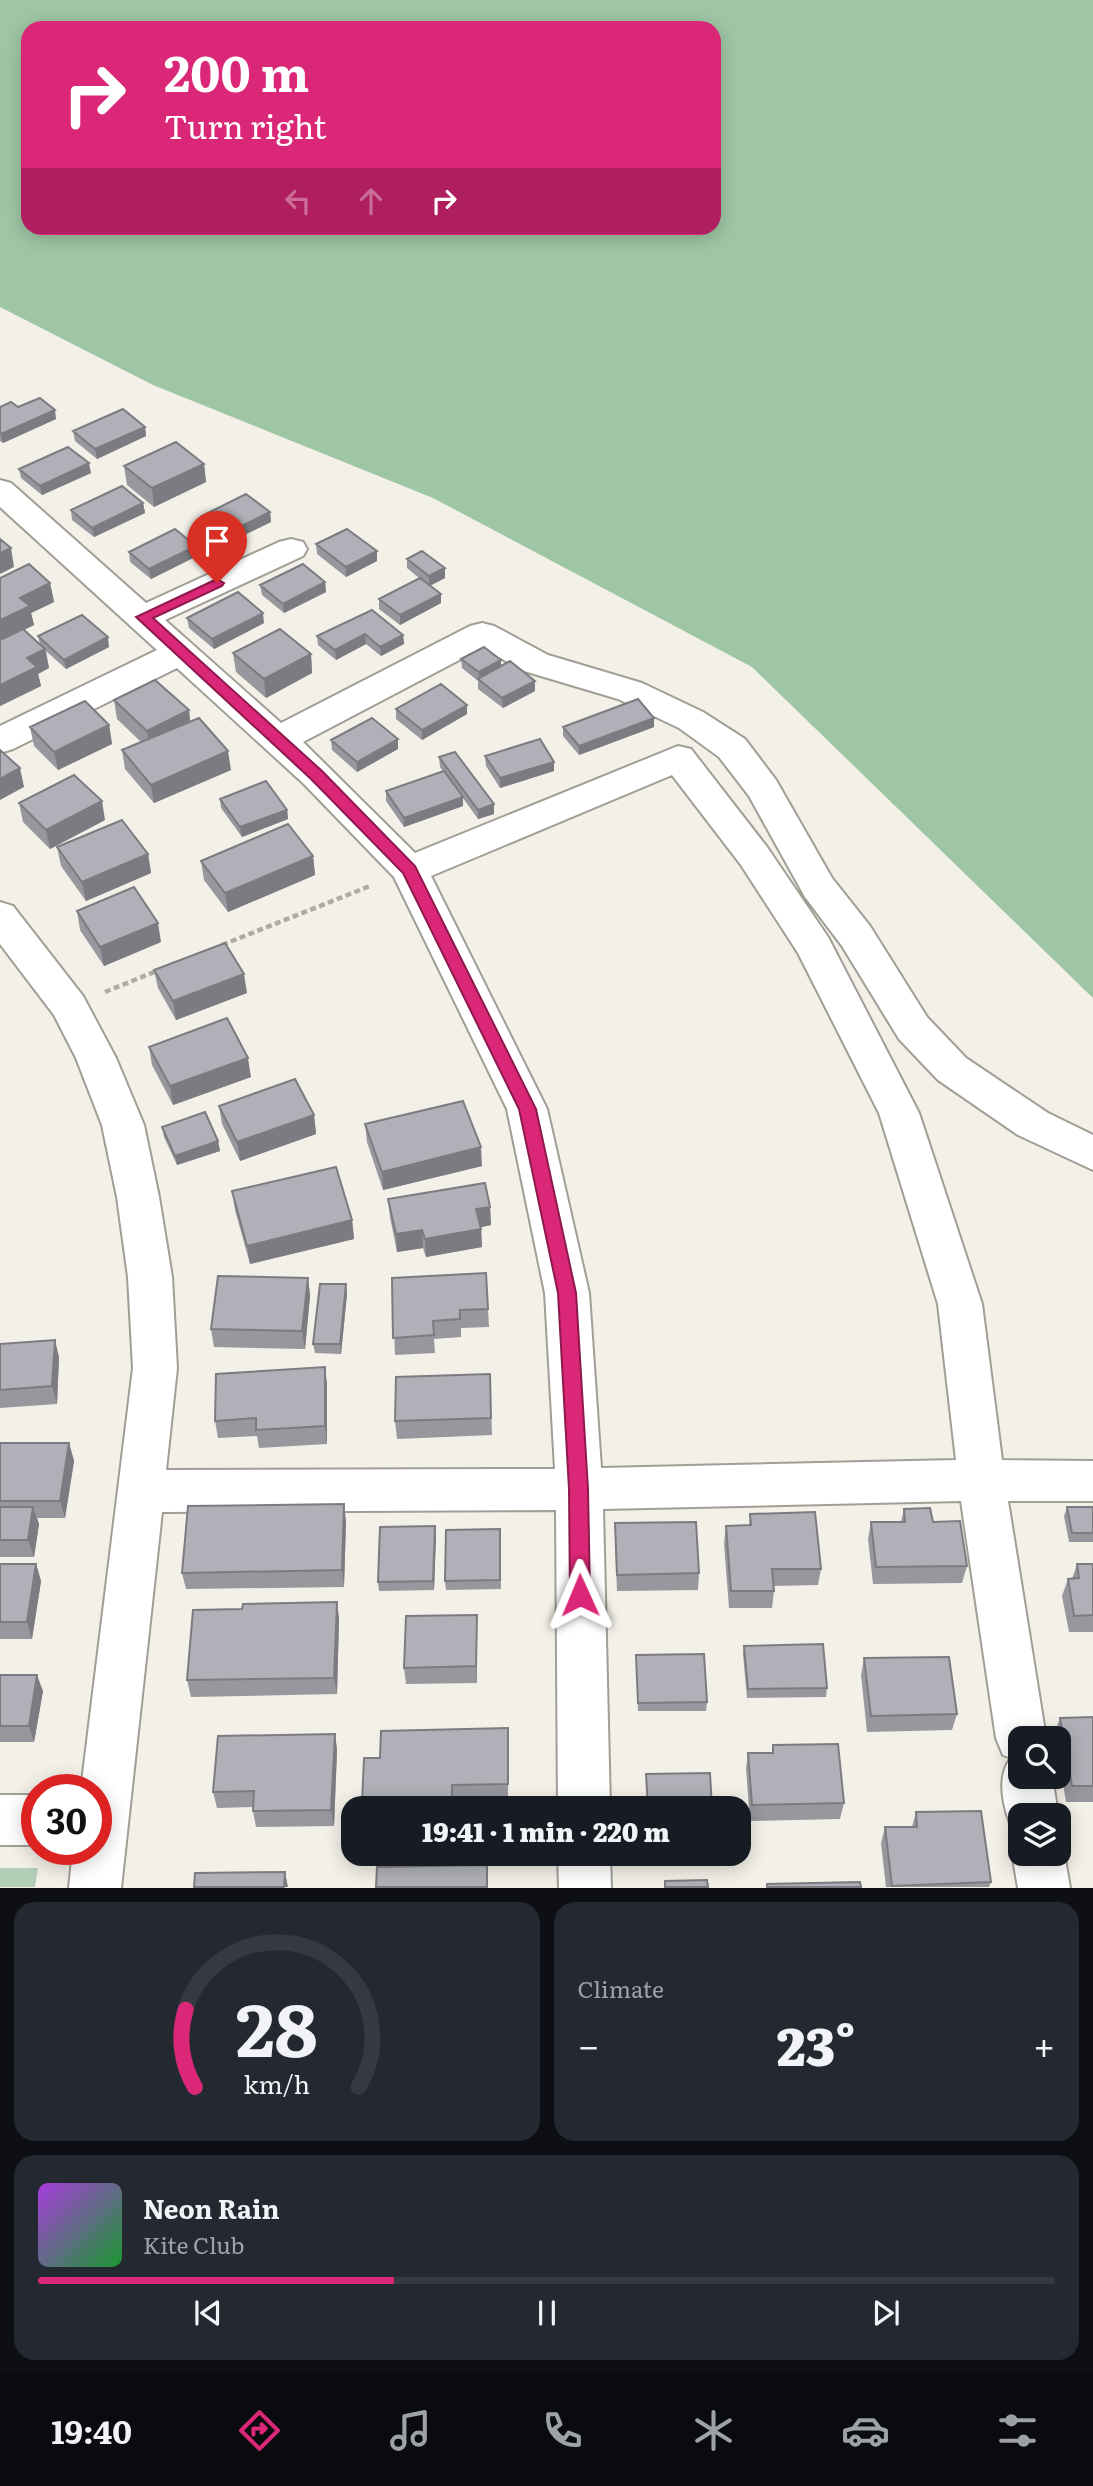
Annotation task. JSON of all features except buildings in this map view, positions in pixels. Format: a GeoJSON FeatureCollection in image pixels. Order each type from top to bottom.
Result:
{"type":"FeatureCollection","features":[{"type":"Feature","properties":{"kind":"street"},"geometry":{"type":"LineString","coordinates":[[0,490],[278,740],[409,870],[527,1109],[567,1293],[579,1489],[584,1796]]}},
{"type":"Feature","properties":{"kind":"street"},"geometry":{"type":"LineString","coordinates":[[143,617],[291,549]]}},
{"type":"Feature","properties":{"kind":"street"},"geometry":{"type":"LineString","coordinates":[[278,740],[482,634],[536,663],[630,691],[691,720],[732,748],[763,789],[818,887],[856,936],[912,1028],[953,1069],[1033,1124],[1093,1154]]}},
{"type":"Feature","properties":{"kind":"street"},"geometry":{"type":"LineString","coordinates":[[0,741],[182,651]]}},
{"type":"Feature","properties":{"kind":"street"},"geometry":{"type":"LineString","coordinates":[[409,870],[678,758],[754,856],[814,947],[899,1113],[960,1304],[981,1480],[1019,1726]]}},
{"type":"Feature","properties":{"kind":"street"},"geometry":{"type":"LineString","coordinates":[[0,916],[69,1006],[96,1058],[123,1125],[138,1197],[150,1277],[155,1368],[105,1774]]}},
{"type":"Feature","properties":{"kind":"street"},"geometry":{"type":"LineString","coordinates":[[141,1491],[579,1489],[981,1480],[1093,1481]]}},
{"type":"Feature","properties":{"kind":"street"},"geometry":{"type":"LineString","coordinates":[[0,1820],[21,1820]]}},
{"type":"Feature","properties":{"kind":"street"},"geometry":{"type":"LineString","coordinates":[[95,1888],[96,1865]]}},
{"type":"Feature","properties":{"kind":"street"},"geometry":{"type":"LineString","coordinates":[[584,1866],[585,1888]]}},
{"type":"Feature","properties":{"kind":"street"},"geometry":{"type":"LineString","coordinates":[[1040,1866],[1044,1888]]}},
{"type":"Feature","properties":{"kind":"path"},"geometry":{"type":"LineString","coordinates":[[220,946],[409,870]]}},
{"type":"Feature","properties":{"kind":"path"},"geometry":{"type":"LineString","coordinates":[[69,1006],[170,966]]}},
{"type":"Feature","properties":{"kind":"green space"},"geometry":{"type":"Polygon","coordinates":[[[0,0],[1093,0],[1093,998],[752,667],[433,498],[153,385],[0,307],[0,0]]]}},
{"type":"Feature","properties":{"kind":"green space"},"geometry":{"type":"Polygon","coordinates":[[[0,1868],[38,1868],[35,1887],[0,1887],[0,1868]]]}},
{"type":"Feature","properties":{"kind":"route"},"geometry":{"type":"LineString","coordinates":[[217,583],[143,617],[317,775],[409,870],[527,1109],[567,1293],[579,1489],[580,1595]]}}]}
